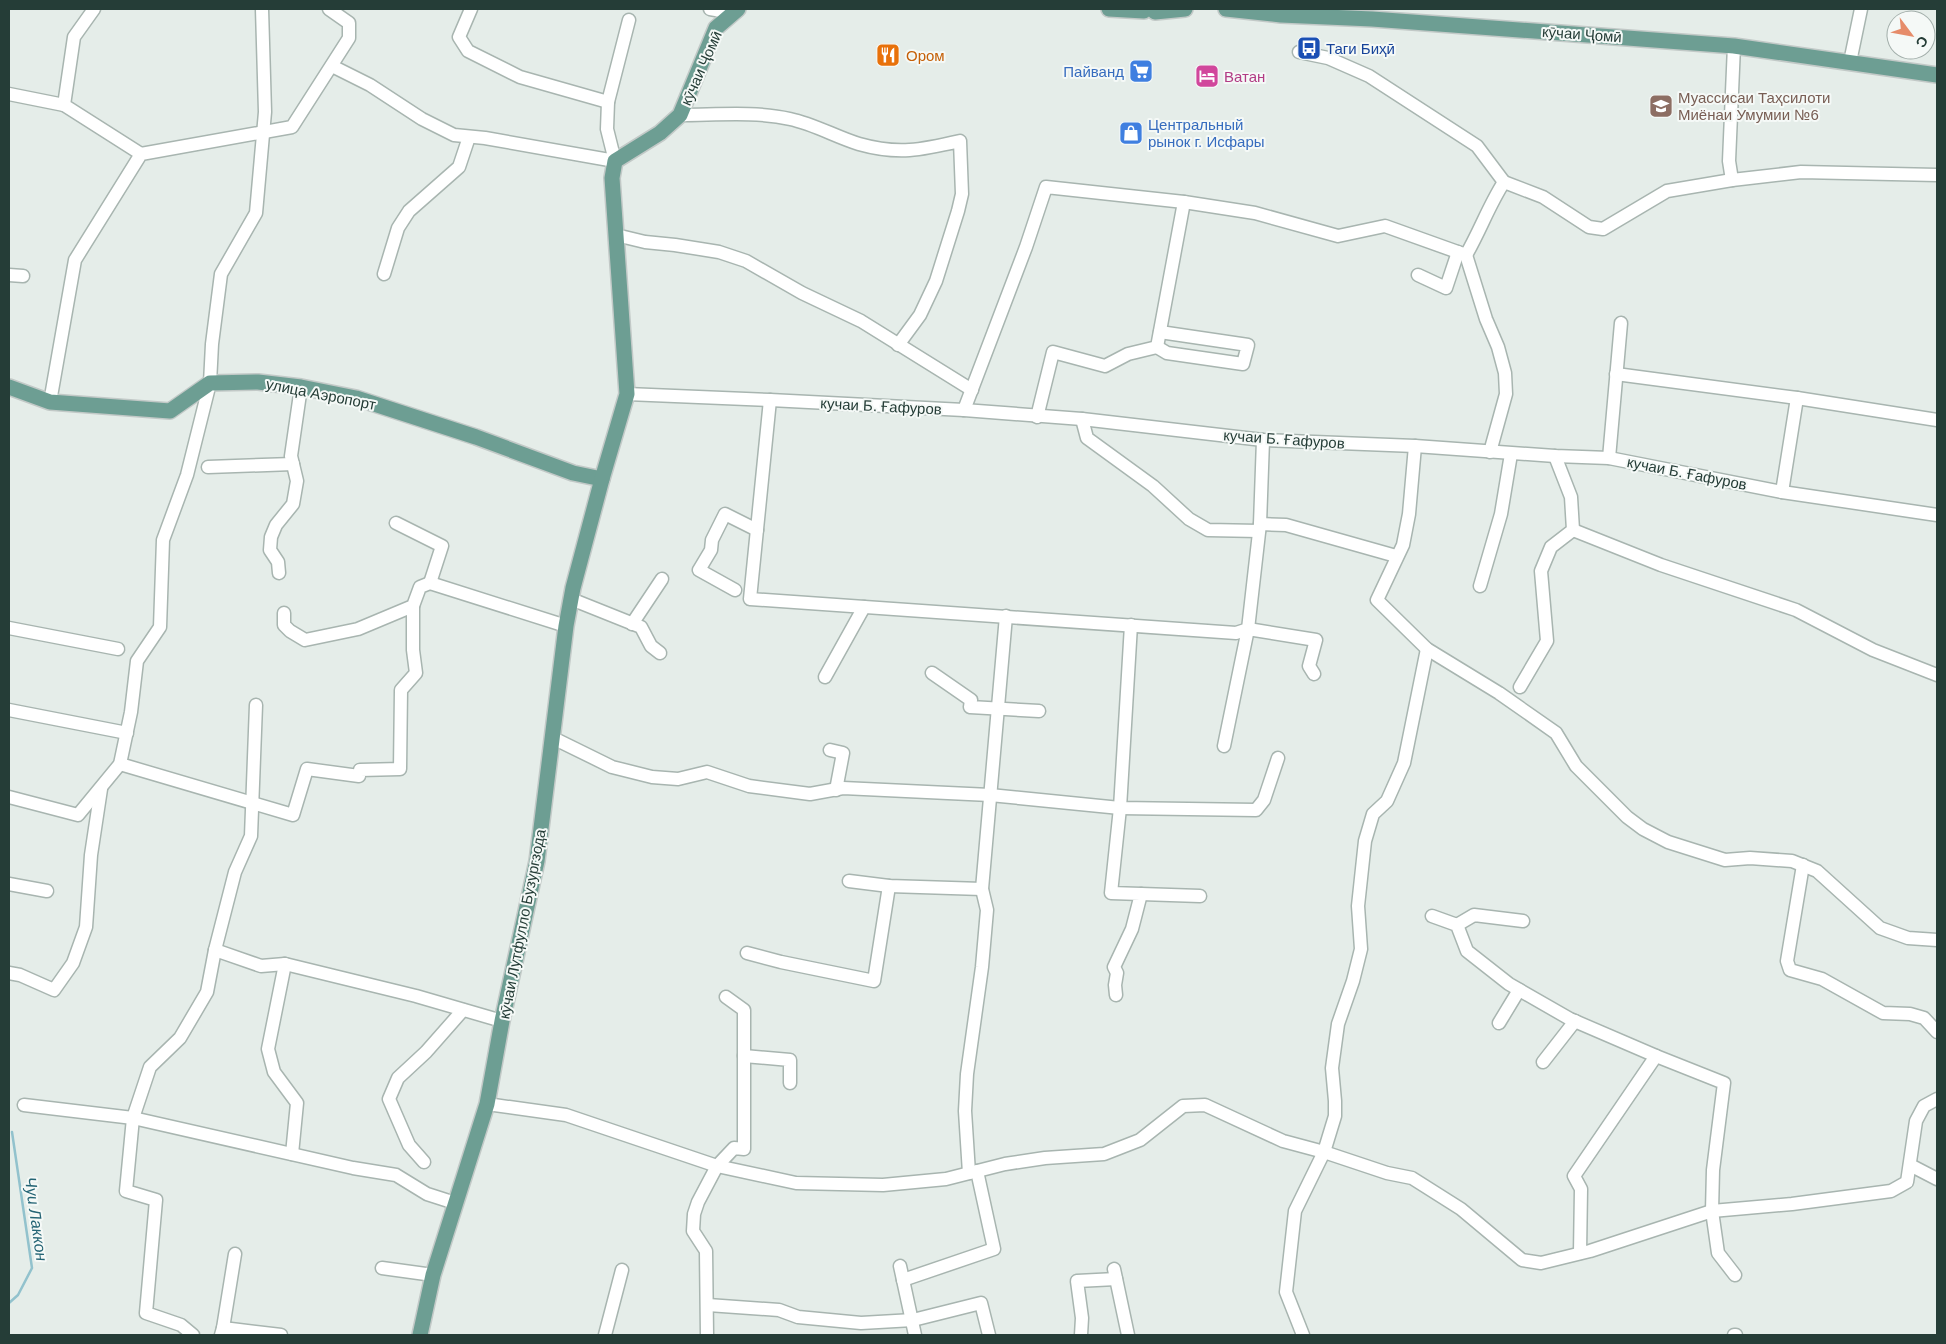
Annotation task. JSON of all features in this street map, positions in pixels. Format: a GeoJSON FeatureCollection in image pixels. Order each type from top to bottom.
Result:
{"type":"FeatureCollection","features":[{"type":"Feature","properties":{"kind":"main road"},"geometry":{"type":"LineString","coordinates":[[1109,9],[1185,9]]}},
{"type":"Feature","properties":{"kind":"main road","name":"кӯчаи Ҷомӣ"},"geometry":{"type":"LineString","coordinates":[[1226,9],[1281,14],[1373,14],[1734,46],[1937,75]]}},
{"type":"Feature","properties":{"kind":"main road","name":"кӯчаи Ҷомӣ"},"geometry":{"type":"LineString","coordinates":[[615,160],[660,132],[680,115],[716,28],[735,11]]}},
{"type":"Feature","properties":{"kind":"main road"},"geometry":{"type":"LineString","coordinates":[[615,160],[612,178],[627,394]]}},
{"type":"Feature","properties":{"kind":"main road","name":"улица Аэропорт"},"geometry":{"type":"LineString","coordinates":[[210,383],[258,382],[301,387],[356,398],[476,437],[573,472],[602,479]]}},
{"type":"Feature","properties":{"kind":"main road"},"geometry":{"type":"LineString","coordinates":[[9,388],[50,402],[170,411],[210,383]]}},
{"type":"Feature","properties":{"kind":"main road","name":"кӯчаи Лутфулло Бузургзода"},"geometry":{"type":"LineString","coordinates":[[420,1335],[433,1275],[486,1104],[537,862],[571,599],[602,479],[627,394]]}},
{"type":"Feature","properties":{"kind":"street"},"geometry":{"type":"LineString","coordinates":[[64,105],[74,38],[94,9]]}},
{"type":"Feature","properties":{"kind":"street"},"geometry":{"type":"LineString","coordinates":[[9,797],[78,815],[120,764],[127,733],[137,661],[160,627],[163,540],[187,475],[210,383],[212,344],[221,274],[256,213],[265,112],[262,9]]}},
{"type":"Feature","properties":{"kind":"street"},"geometry":{"type":"LineString","coordinates":[[9,94],[64,105],[141,154],[292,127],[349,38],[349,23],[329,9]]}},
{"type":"Feature","properties":{"kind":"street"},"geometry":{"type":"LineString","coordinates":[[471,9],[459,37],[468,51],[520,77],[608,102]]}},
{"type":"Feature","properties":{"kind":"street"},"geometry":{"type":"LineString","coordinates":[[710,9],[735,11]]}},
{"type":"Feature","properties":{"kind":"street"},"geometry":{"type":"LineString","coordinates":[[1850,62],[1861,9]]}},
{"type":"Feature","properties":{"kind":"street"},"geometry":{"type":"LineString","coordinates":[[332,66],[370,85],[422,119],[454,135],[615,160],[607,129],[608,102],[629,20]]}},
{"type":"Feature","properties":{"kind":"street"},"geometry":{"type":"LineString","coordinates":[[1732,180],[1730,161],[1734,46]]}},
{"type":"Feature","properties":{"kind":"street"},"geometry":{"type":"LineString","coordinates":[[1299,52],[1328,58],[1369,76],[1477,146],[1504,182],[1544,197],[1589,227],[1602,229],[1668,191],[1732,180],[1801,172],[1937,175]]}},
{"type":"Feature","properties":{"kind":"street"},"geometry":{"type":"LineString","coordinates":[[680,115],[754,115],[791,119],[859,144],[902,152],[926,149],[960,141],[962,194],[958,210],[936,281],[920,315],[898,344]]}},
{"type":"Feature","properties":{"kind":"street"},"geometry":{"type":"LineString","coordinates":[[384,274],[398,228],[409,211],[459,167],[469,137]]}},
{"type":"Feature","properties":{"kind":"street"},"geometry":{"type":"LineString","coordinates":[[50,402],[75,260],[141,154]]}},
{"type":"Feature","properties":{"kind":"street"},"geometry":{"type":"LineString","coordinates":[[1418,275],[1446,288],[1462,254],[1477,236],[1492,200],[1504,182]]}},
{"type":"Feature","properties":{"kind":"street"},"geometry":{"type":"LineString","coordinates":[[964,410],[1026,247],[1046,187],[1184,202],[1255,213],[1338,236],[1385,226],[1462,254],[1498,347],[1505,373],[1506,394],[1490,452]]}},
{"type":"Feature","properties":{"kind":"street"},"geometry":{"type":"LineString","coordinates":[[1157,347],[1184,202]]}},
{"type":"Feature","properties":{"kind":"street"},"geometry":{"type":"LineString","coordinates":[[616,235],[645,242],[719,252],[746,261],[802,293],[861,321],[972,390]]}},
{"type":"Feature","properties":{"kind":"street"},"geometry":{"type":"LineString","coordinates":[[9,276],[23,276]]}},
{"type":"Feature","properties":{"kind":"street"},"geometry":{"type":"LineString","coordinates":[[1609,458],[1621,322]]}},
{"type":"Feature","properties":{"kind":"street"},"geometry":{"type":"LineString","coordinates":[[1037,417],[1054,352],[1105,366],[1128,354],[1157,347],[1167,353],[1243,364],[1248,345],[1160,332]]}},
{"type":"Feature","properties":{"kind":"street"},"geometry":{"type":"LineString","coordinates":[[1616,374],[1797,398],[1937,420]]}},
{"type":"Feature","properties":{"kind":"street"},"geometry":{"type":"LineString","coordinates":[[279,573],[278,562],[270,550],[271,537],[276,525],[293,504],[297,481],[291,456],[301,387]]}},
{"type":"Feature","properties":{"kind":"street","name":"кучаи Б. Ғафуров"},"geometry":{"type":"LineString","coordinates":[[627,394],[964,410],[1082,419],[1263,440],[1415,446],[1511,454],[1609,458],[1782,492],[1937,514]]}},
{"type":"Feature","properties":{"kind":"street"},"geometry":{"type":"LineString","coordinates":[[1782,492],[1797,398]]}},
{"type":"Feature","properties":{"kind":"street"},"geometry":{"type":"LineString","coordinates":[[770,400],[750,599],[1236,633],[1248,629],[1316,640],[1309,666],[1314,674]]}},
{"type":"Feature","properties":{"kind":"street"},"geometry":{"type":"LineString","coordinates":[[1082,419],[1087,438],[1153,486],[1189,519],[1208,530],[1286,525],[1396,556]]}},
{"type":"Feature","properties":{"kind":"street"},"geometry":{"type":"LineString","coordinates":[[1224,746],[1248,629],[1260,527],[1263,440]]}},
{"type":"Feature","properties":{"kind":"street"},"geometry":{"type":"LineString","coordinates":[[1415,446],[1409,514],[1403,545],[1396,556],[1377,600],[1427,648],[1556,733],[1576,766],[1628,817],[1643,829],[1668,842],[1725,860],[1750,858],[1792,861],[1817,871],[1880,928],[1908,938],[1937,940]]}},
{"type":"Feature","properties":{"kind":"street"},"geometry":{"type":"LineString","coordinates":[[1480,586],[1501,514],[1511,454]]}},
{"type":"Feature","properties":{"kind":"street"},"geometry":{"type":"LineString","coordinates":[[1555,456],[1571,497],[1573,530]]}},
{"type":"Feature","properties":{"kind":"street"},"geometry":{"type":"LineString","coordinates":[[208,467],[293,464]]}},
{"type":"Feature","properties":{"kind":"street"},"geometry":{"type":"LineString","coordinates":[[735,590],[699,570],[711,550],[712,540],[724,514],[757,530]]}},
{"type":"Feature","properties":{"kind":"street"},"geometry":{"type":"LineString","coordinates":[[396,523],[442,546],[430,583]]}},
{"type":"Feature","properties":{"kind":"street"},"geometry":{"type":"LineString","coordinates":[[1573,530],[1661,565],[1796,610],[1873,650],[1937,675]]}},
{"type":"Feature","properties":{"kind":"street"},"geometry":{"type":"LineString","coordinates":[[1520,687],[1547,641],[1541,571],[1551,547],[1573,530]]}},
{"type":"Feature","properties":{"kind":"street"},"geometry":{"type":"LineString","coordinates":[[632,624],[662,579]]}},
{"type":"Feature","properties":{"kind":"street"},"geometry":{"type":"LineString","coordinates":[[120,764],[293,815],[307,769],[359,776],[360,770],[400,769],[401,690],[416,673],[413,650],[412,606],[420,587],[430,583],[566,626]]}},
{"type":"Feature","properties":{"kind":"street"},"geometry":{"type":"LineString","coordinates":[[571,599],[641,627],[651,646],[660,653]]}},
{"type":"Feature","properties":{"kind":"street"},"geometry":{"type":"LineString","coordinates":[[284,613],[284,625],[305,640],[358,629],[412,606]]}},
{"type":"Feature","properties":{"kind":"street"},"geometry":{"type":"LineString","coordinates":[[825,676],[864,606]]}},
{"type":"Feature","properties":{"kind":"street"},"geometry":{"type":"LineString","coordinates":[[903,1280],[994,1249],[973,1172],[965,1110],[967,1074],[982,967],[987,910],[982,889],[1006,616]]}},
{"type":"Feature","properties":{"kind":"street"},"geometry":{"type":"LineString","coordinates":[[1131,625],[1120,808],[1111,892],[1200,896]]}},
{"type":"Feature","properties":{"kind":"street"},"geometry":{"type":"LineString","coordinates":[[9,628],[118,649]]}},
{"type":"Feature","properties":{"kind":"street"},"geometry":{"type":"LineString","coordinates":[[1303,1335],[1286,1292],[1295,1212],[1324,1152],[1335,1116],[1332,1068],[1338,1024],[1353,981],[1361,949],[1358,906],[1364,841],[1374,814],[1387,801],[1404,763],[1427,648]]}},
{"type":"Feature","properties":{"kind":"street"},"geometry":{"type":"LineString","coordinates":[[932,673],[971,700],[970,707],[1039,711]]}},
{"type":"Feature","properties":{"kind":"street"},"geometry":{"type":"LineString","coordinates":[[193,1335],[181,1325],[146,1313],[156,1200],[126,1191],[133,1118],[150,1067],[180,1038],[207,992],[215,950],[235,872],[251,836],[256,704]]}},
{"type":"Feature","properties":{"kind":"street"},"geometry":{"type":"LineString","coordinates":[[9,710],[127,733]]}},
{"type":"Feature","properties":{"kind":"street"},"geometry":{"type":"LineString","coordinates":[[553,738],[612,767],[652,777],[678,779],[707,772],[749,786],[810,794],[843,788],[990,795],[1120,808],[1256,810],[1264,800],[1278,758]]}},
{"type":"Feature","properties":{"kind":"street"},"geometry":{"type":"LineString","coordinates":[[830,750],[843,754],[836,790]]}},
{"type":"Feature","properties":{"kind":"street"},"geometry":{"type":"LineString","coordinates":[[9,973],[20,974],[54,990],[73,963],[86,927],[91,855],[101,787]]}},
{"type":"Feature","properties":{"kind":"street"},"geometry":{"type":"LineString","coordinates":[[1802,865],[1787,961],[1790,970],[1822,979],[1883,1013],[1910,1014],[1924,1018],[1937,1032]]}},
{"type":"Feature","properties":{"kind":"street"},"geometry":{"type":"LineString","coordinates":[[849,881],[889,886],[982,889]]}},
{"type":"Feature","properties":{"kind":"street"},"geometry":{"type":"LineString","coordinates":[[9,884],[47,891]]}},
{"type":"Feature","properties":{"kind":"street"},"geometry":{"type":"LineString","coordinates":[[747,953],[874,981],[889,886]]}},
{"type":"Feature","properties":{"kind":"street"},"geometry":{"type":"LineString","coordinates":[[1116,995],[1114,985],[1117,973],[1114,967],[1132,929],[1141,894]]}},
{"type":"Feature","properties":{"kind":"street"},"geometry":{"type":"LineString","coordinates":[[1457,925],[1474,915],[1523,921]]}},
{"type":"Feature","properties":{"kind":"street"},"geometry":{"type":"LineString","coordinates":[[1432,916],[1457,925],[1467,951],[1519,990],[1575,1021],[1724,1083],[1713,1170],[1712,1211],[1718,1253],[1735,1275]]}},
{"type":"Feature","properties":{"kind":"street"},"geometry":{"type":"LineString","coordinates":[[215,950],[261,966],[285,964],[416,996],[502,1021]]}},
{"type":"Feature","properties":{"kind":"street"},"geometry":{"type":"LineString","coordinates":[[285,964],[268,1049],[274,1072],[297,1103],[292,1154]]}},
{"type":"Feature","properties":{"kind":"street"},"geometry":{"type":"LineString","coordinates":[[1499,1024],[1519,990]]}},
{"type":"Feature","properties":{"kind":"street"},"geometry":{"type":"LineString","coordinates":[[707,1335],[706,1252],[693,1231],[694,1214],[717,1166],[734,1148],[744,1149],[744,1010],[726,997]]}},
{"type":"Feature","properties":{"kind":"street"},"geometry":{"type":"LineString","coordinates":[[424,1162],[410,1145],[389,1099],[398,1078],[426,1052],[464,1010]]}},
{"type":"Feature","properties":{"kind":"street"},"geometry":{"type":"LineString","coordinates":[[1543,1062],[1575,1021]]}},
{"type":"Feature","properties":{"kind":"street"},"geometry":{"type":"LineString","coordinates":[[744,1056],[790,1060],[790,1083]]}},
{"type":"Feature","properties":{"kind":"street"},"geometry":{"type":"LineString","coordinates":[[1580,1252],[1580,1189],[1574,1176],[1656,1056]]}},
{"type":"Feature","properties":{"kind":"street"},"geometry":{"type":"LineString","coordinates":[[486,1104],[566,1115],[717,1166],[796,1183],[884,1185],[946,1179],[1045,1158],[1104,1154],[1140,1140],[1183,1106],[1205,1105],[1283,1141],[1324,1152],[1387,1173],[1412,1178],[1461,1209],[1522,1260],[1541,1263],[1712,1211],[1792,1204],[1891,1191],[1907,1182],[1916,1121],[1924,1106],[1937,1099]]}},
{"type":"Feature","properties":{"kind":"street"},"geometry":{"type":"LineString","coordinates":[[24,1105],[133,1118],[353,1168],[396,1175],[427,1194],[455,1204]]}},
{"type":"Feature","properties":{"kind":"street"},"geometry":{"type":"LineString","coordinates":[[1910,1165],[1937,1179]]}},
{"type":"Feature","properties":{"kind":"street"},"geometry":{"type":"LineString","coordinates":[[235,1254],[222,1332],[281,1335]]}},
{"type":"Feature","properties":{"kind":"street"},"geometry":{"type":"LineString","coordinates":[[900,1266],[914,1335]]}},
{"type":"Feature","properties":{"kind":"street"},"geometry":{"type":"LineString","coordinates":[[382,1268],[433,1275]]}},
{"type":"Feature","properties":{"kind":"street"},"geometry":{"type":"LineString","coordinates":[[605,1335],[622,1270]]}},
{"type":"Feature","properties":{"kind":"street"},"geometry":{"type":"LineString","coordinates":[[1081,1335],[1082,1318],[1077,1282],[1115,1274],[1128,1335]]}},
{"type":"Feature","properties":{"kind":"street"},"geometry":{"type":"LineString","coordinates":[[708,1305],[779,1310],[798,1317],[862,1323],[912,1320],[981,1303],[989,1335]]}},
{"type":"Feature","properties":{"kind":"waterway","name":"Чуи Лаккон"},"geometry":{"type":"LineString","coordinates":[[9,1303],[18,1295],[32,1268],[12,1132]]}},
{"type":"Feature","properties":{"kind":"place","name":"Таги Биҳӣ"},"geometry":{"type":"Point","coordinates":[1309,48]}},
{"type":"Feature","properties":{"kind":"place","name":"Ором"},"geometry":{"type":"Point","coordinates":[888,55]}},
{"type":"Feature","properties":{"kind":"place","name":"Пайванд"},"geometry":{"type":"Point","coordinates":[1141,71]}},
{"type":"Feature","properties":{"kind":"place","name":"Ватан"},"geometry":{"type":"Point","coordinates":[1207,76]}},
{"type":"Feature","properties":{"kind":"place","name":"Муассисаи Таҳсилоти Миёнаи Умумии №6"},"geometry":{"type":"Point","coordinates":[1661,106]}},
{"type":"Feature","properties":{"kind":"place","name":"Центральный рынок г. Исфары"},"geometry":{"type":"Point","coordinates":[1131,133]}}]}
